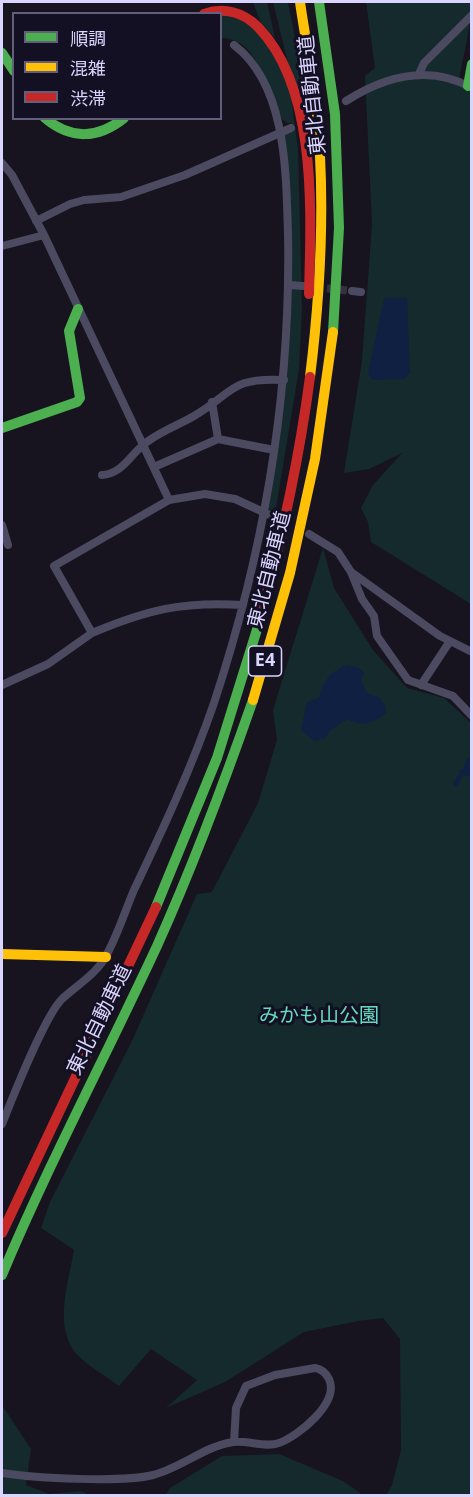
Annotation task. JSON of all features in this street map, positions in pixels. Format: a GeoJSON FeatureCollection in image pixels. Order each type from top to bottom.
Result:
{"type":"FeatureCollection","features":[{"type":"Feature","properties":{"kind":"main road","name":"東北自動車道"},"geometry":{"type":"LineString","coordinates":[[2,1233],[163,892],[215,762],[248,662],[267,594],[296,465],[319,292],[322,185],[315,82],[300,2]]}},
{"type":"Feature","properties":{"kind":"main road","name":"東北自動車道"},"geometry":{"type":"LineString","coordinates":[[2,1275],[48,1171],[186,879],[244,729],[283,598],[303,513],[324,393],[338,260],[338,142],[328,52],[319,2]]}},
{"type":"Feature","properties":{"kind":"main road"},"geometry":{"type":"LineString","coordinates":[[217,12],[230,10],[248,18],[263,29],[289,71],[297,97],[305,147],[308,225],[307,393]]}},
{"type":"Feature","properties":{"kind":"main road"},"geometry":{"type":"LineString","coordinates":[[2,53],[12,68]]}},
{"type":"Feature","properties":{"kind":"main road"},"geometry":{"type":"LineString","coordinates":[[470,87],[471,64]]}},
{"type":"Feature","properties":{"kind":"main road"},"geometry":{"type":"LineString","coordinates":[[48,120],[69,134],[93,136],[103,134],[121,120]]}},
{"type":"Feature","properties":{"kind":"main road"},"geometry":{"type":"LineString","coordinates":[[2,428],[77,402],[80,398],[69,343],[71,326],[78,309]]}},
{"type":"Feature","properties":{"kind":"main road"},"geometry":{"type":"LineString","coordinates":[[2,954],[106,957]]}},
{"type":"Feature","properties":{"kind":"street"},"geometry":{"type":"LineString","coordinates":[[419,74],[424,63],[471,15]]}},
{"type":"Feature","properties":{"kind":"street"},"geometry":{"type":"LineString","coordinates":[[2,1124],[46,1025],[62,999],[74,991],[106,957],[169,816],[213,705],[243,605],[263,512],[284,380],[289,285],[286,191],[280,132],[264,83],[252,62],[234,45]]}},
{"type":"Feature","properties":{"kind":"street"},"geometry":{"type":"LineString","coordinates":[[346,101],[383,82],[401,76],[419,74],[442,77],[470,87]]}},
{"type":"Feature","properties":{"kind":"street"},"geometry":{"type":"LineString","coordinates":[[36,221],[84,200],[121,197],[185,176],[291,128]]}},
{"type":"Feature","properties":{"kind":"street"},"geometry":{"type":"LineString","coordinates":[[2,163],[12,175],[44,235],[169,500]]}},
{"type":"Feature","properties":{"kind":"street"},"geometry":{"type":"LineString","coordinates":[[2,246],[44,235]]}},
{"type":"Feature","properties":{"kind":"street"},"geometry":{"type":"LineString","coordinates":[[289,285],[303,286]]}},
{"type":"Feature","properties":{"kind":"street"},"geometry":{"type":"LineString","coordinates":[[102,475],[117,471],[143,444],[194,416],[232,387],[245,382],[284,380]]}},
{"type":"Feature","properties":{"kind":"street"},"geometry":{"type":"LineString","coordinates":[[212,402],[218,439]]}},
{"type":"Feature","properties":{"kind":"street"},"geometry":{"type":"LineString","coordinates":[[154,467],[218,439],[274,450]]}},
{"type":"Feature","properties":{"kind":"street"},"geometry":{"type":"LineString","coordinates":[[92,633],[54,566],[169,500],[205,494],[236,499],[274,517]]}},
{"type":"Feature","properties":{"kind":"street"},"geometry":{"type":"LineString","coordinates":[[2,525],[8,545]]}},
{"type":"Feature","properties":{"kind":"street"},"geometry":{"type":"LineString","coordinates":[[309,534],[338,552],[351,572],[355,586],[374,616],[377,636],[408,680],[453,696],[471,716]]}},
{"type":"Feature","properties":{"kind":"street"},"geometry":{"type":"LineString","coordinates":[[351,572],[450,641],[471,652]]}},
{"type":"Feature","properties":{"kind":"street"},"geometry":{"type":"LineString","coordinates":[[2,685],[48,664],[92,633],[129,617],[172,606],[208,603],[243,605]]}},
{"type":"Feature","properties":{"kind":"street"},"geometry":{"type":"LineString","coordinates":[[421,685],[450,641]]}},
{"type":"Feature","properties":{"kind":"street"},"geometry":{"type":"LineString","coordinates":[[2,1473],[140,1478],[178,1467],[217,1447],[234,1442],[273,1444],[313,1420],[329,1398],[331,1383],[328,1377],[321,1369],[315,1368],[275,1375],[246,1386],[236,1408],[234,1442]]}},
{"type":"Feature","properties":{"kind":"green space"},"geometry":{"type":"Polygon","coordinates":[[[253,2],[267,2],[275,38],[260,21],[253,2]]]}},
{"type":"Feature","properties":{"kind":"green space"},"geometry":{"type":"Polygon","coordinates":[[[273,2],[288,2],[305,88],[312,161],[273,2]]]}},
{"type":"Feature","properties":{"kind":"green space"},"geometry":{"type":"Polygon","coordinates":[[[366,2],[471,2],[469,31],[459,79],[472,82],[471,604],[371,542],[368,522],[361,508],[373,485],[402,453],[369,469],[344,473],[362,361],[372,224],[365,76],[375,68],[366,2]]]}},
{"type":"Feature","properties":{"kind":"green space"},"geometry":{"type":"Polygon","coordinates":[[[222,15],[232,15],[264,35],[290,89],[298,149],[302,308],[299,369],[275,514],[265,506],[285,397],[291,306],[283,134],[293,128],[292,123],[288,123],[279,115],[256,62],[248,50],[237,41],[222,38],[222,15]]]}},
{"type":"Feature","properties":{"kind":"green space","name":"みかも山公園"},"geometry":{"type":"Polygon","coordinates":[[[323,548],[334,588],[373,650],[407,688],[444,698],[471,723],[471,1495],[386,1495],[392,1485],[401,1450],[400,1339],[383,1318],[304,1332],[225,1382],[166,1408],[197,1380],[151,1349],[119,1386],[89,1365],[74,1351],[68,1340],[64,1315],[74,1250],[41,1228],[50,1202],[132,1041],[197,894],[212,892],[258,803],[277,740],[273,710],[323,548]]]}},
{"type":"Feature","properties":{"kind":"green space"},"geometry":{"type":"Polygon","coordinates":[[[2,1405],[31,1449],[26,1485],[49,1494],[80,1491],[90,1495],[2,1495],[2,1405]]]}},
{"type":"Feature","properties":{"kind":"green space"},"geometry":{"type":"Polygon","coordinates":[[[279,1454],[343,1481],[363,1495],[166,1495],[170,1488],[222,1456],[279,1454]]]}},
{"type":"Feature","properties":{"kind":"water"},"geometry":{"type":"Polygon","coordinates":[[[384,298],[407,298],[410,373],[404,379],[373,380],[368,374],[384,298]]]}},
{"type":"Feature","properties":{"kind":"water"},"geometry":{"type":"Polygon","coordinates":[[[347,665],[361,669],[364,673],[361,679],[365,689],[369,694],[379,697],[385,705],[386,713],[376,720],[363,724],[347,719],[330,731],[325,738],[314,741],[301,730],[307,702],[319,698],[328,678],[347,665]]]}},
{"type":"Feature","properties":{"kind":"water"},"geometry":{"type":"Polygon","coordinates":[[[468,757],[471,758],[471,777],[463,775],[457,787],[454,787],[453,782],[460,773],[459,770],[463,769],[468,757]]]}},
{"type":"Feature","properties":{"kind":"tunnel"},"geometry":{"type":"LineString","coordinates":[[315,287],[352,291]]}},
{"type":"Feature","properties":{"kind":"traffic: fast"},"geometry":{"type":"LineString","coordinates":[[319,2],[335,114],[339,228],[333,332]]}},
{"type":"Feature","properties":{"kind":"traffic: fast"},"geometry":{"type":"LineString","coordinates":[[2,53],[12,68]]}},
{"type":"Feature","properties":{"kind":"traffic: fast"},"geometry":{"type":"LineString","coordinates":[[468,86],[472,64]]}},
{"type":"Feature","properties":{"kind":"traffic: fast"},"geometry":{"type":"LineString","coordinates":[[48,120],[65,130],[84,134],[104,130],[121,120]]}},
{"type":"Feature","properties":{"kind":"traffic: fast"},"geometry":{"type":"LineString","coordinates":[[2,428],[77,402],[80,398],[69,331],[78,309]]}},
{"type":"Feature","properties":{"kind":"traffic: fast"},"geometry":{"type":"LineString","coordinates":[[156,907],[217,758],[259,623]]}},
{"type":"Feature","properties":{"kind":"traffic: fast"},"geometry":{"type":"LineString","coordinates":[[2,1275],[39,1192],[157,946],[208,824],[253,700]]}},
{"type":"Feature","properties":{"kind":"traffic: slow"},"geometry":{"type":"LineString","coordinates":[[300,2],[313,80],[321,174],[321,242],[310,377]]}},
{"type":"Feature","properties":{"kind":"traffic: slow"},"geometry":{"type":"LineString","coordinates":[[253,700],[290,573],[315,459],[333,332]]}},
{"type":"Feature","properties":{"kind":"traffic: slow"},"geometry":{"type":"LineString","coordinates":[[2,954],[106,957]]}},
{"type":"Feature","properties":{"kind":"traffic: jam"},"geometry":{"type":"LineString","coordinates":[[211,12],[226,11],[240,14],[258,27],[278,53],[292,83],[301,117],[310,190],[309,294]]}},
{"type":"Feature","properties":{"kind":"traffic: jam"},"geometry":{"type":"LineString","coordinates":[[259,623],[289,501],[310,377]]}},
{"type":"Feature","properties":{"kind":"traffic: jam"},"geometry":{"type":"LineString","coordinates":[[2,1233],[156,907]]}}]}
